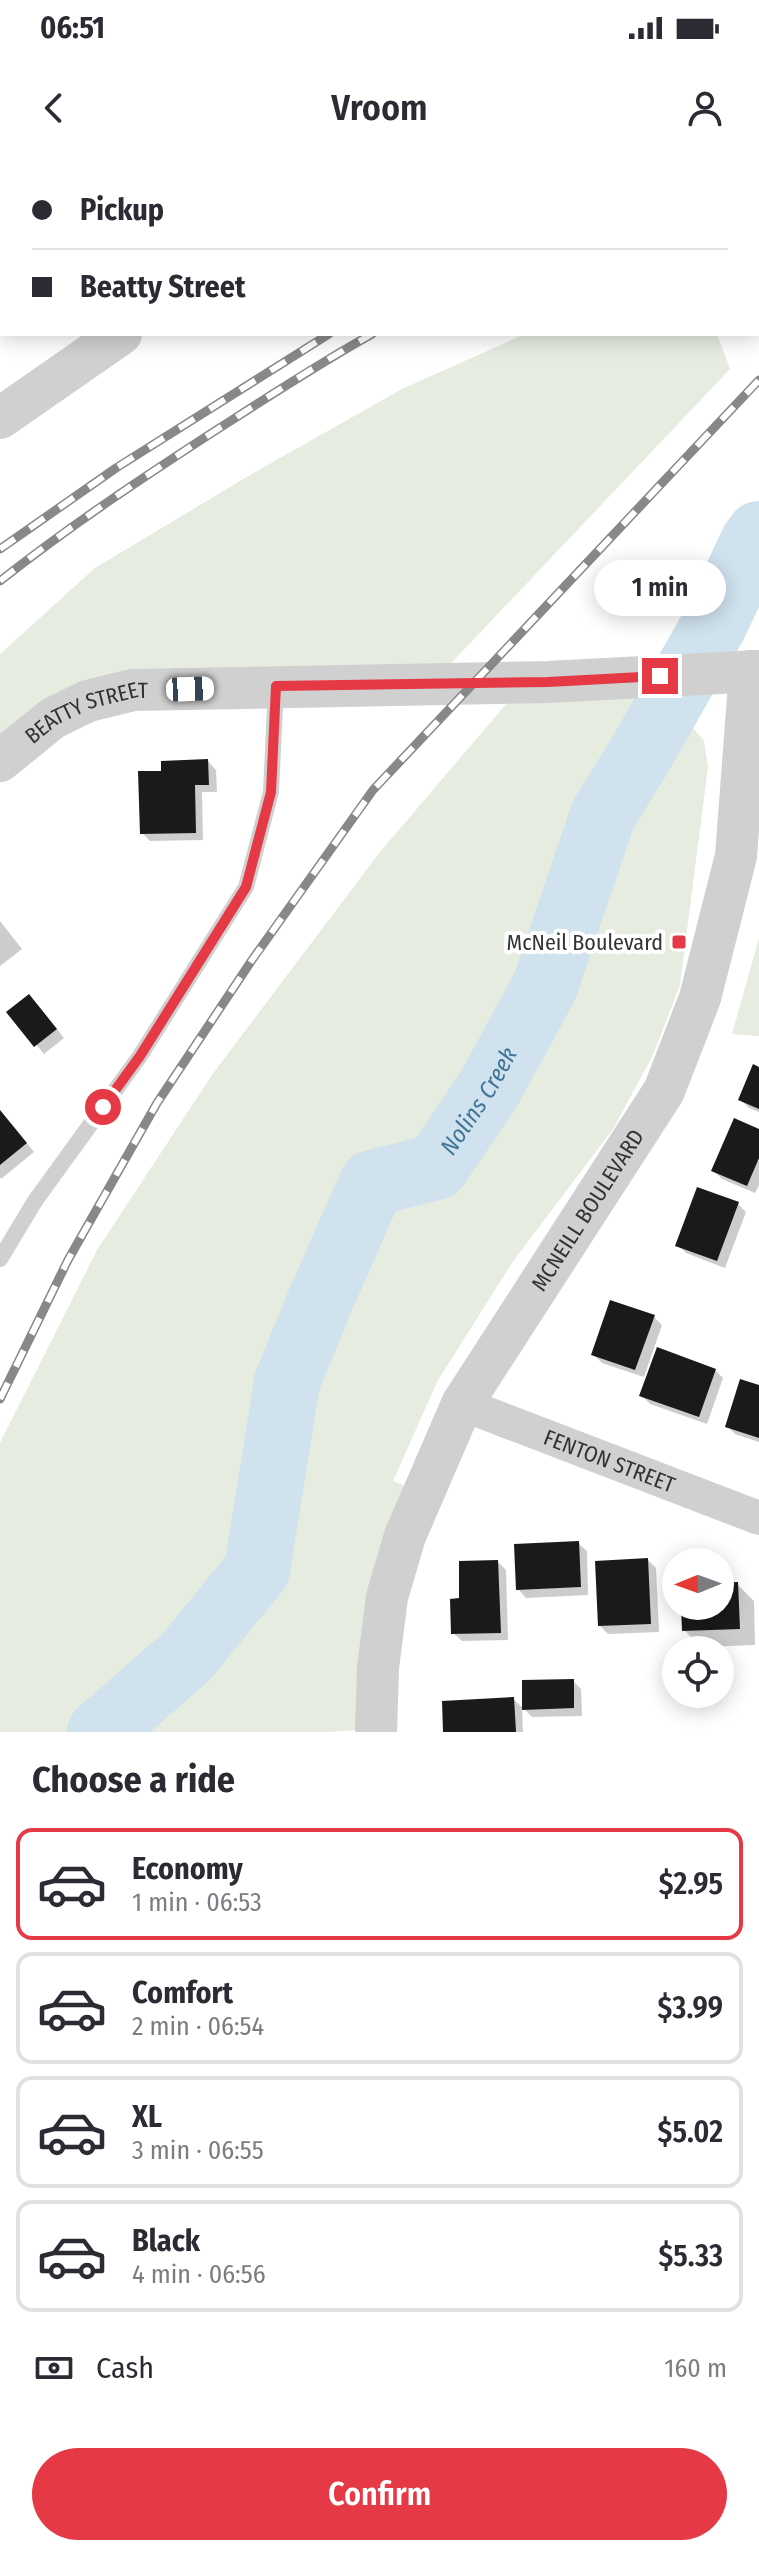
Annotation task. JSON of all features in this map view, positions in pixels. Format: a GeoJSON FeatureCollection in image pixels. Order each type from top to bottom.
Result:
{"type":"FeatureCollection","features":[{"type":"Feature","properties":{"kind":"street"},"geometry":{"type":"LineString","coordinates":[[0,418],[118,336]]}},
{"type":"Feature","properties":{"kind":"street","name":"BEATTY STREET"},"geometry":{"type":"LineString","coordinates":[[0,761],[53,718],[88,701],[133,690],[548,682],[742,672]]}},
{"type":"Feature","properties":{"kind":"street","name":"MCNEILL BOULEVARD"},"geometry":{"type":"LineString","coordinates":[[376,1732],[378,1668],[387,1597],[405,1536],[462,1404],[664,1091],[700,998],[736,856],[742,672]]}},
{"type":"Feature","properties":{"kind":"street","name":"FENTON STREET"},"geometry":{"type":"LineString","coordinates":[[462,1404],[759,1518]]}},
{"type":"Feature","properties":{"kind":"lane"},"geometry":{"type":"LineString","coordinates":[[0,1259],[35,1201],[140,1056],[246,887],[271,792],[276,686]]}},
{"type":"Feature","properties":{"kind":"shaded area"},"geometry":{"type":"Polygon","coordinates":[[[521,336],[718,336],[730,369],[438,677],[131,687],[0,756],[0,654],[95,568],[402,389],[521,336]]]}},
{"type":"Feature","properties":{"kind":"shaded area"},"geometry":{"type":"Polygon","coordinates":[[[686,681],[660,727],[694,729],[704,741],[708,767],[680,985],[653,1055],[613,1129],[514,1260],[438,1380],[393,1481],[426,1495],[378,1729],[327,1732],[0,1732],[0,1443],[97,1250],[214,1072],[380,852],[519,689],[686,681]]]}},
{"type":"Feature","properties":{"kind":"shaded area"},"geometry":{"type":"Polygon","coordinates":[[[759,938],[759,1036],[732,1034],[759,938]]]}},
{"type":"Feature","properties":{"kind":"building"},"geometry":{"type":"Polygon","coordinates":[[[208,759],[209,785],[195,785],[196,833],[140,834],[138,771],[161,771],[161,761],[208,759]]]}},
{"type":"Feature","properties":{"kind":"building"},"geometry":{"type":"Polygon","coordinates":[[[29,994],[57,1029],[34,1047],[6,1012],[29,994]]]}},
{"type":"Feature","properties":{"kind":"building"},"geometry":{"type":"Polygon","coordinates":[[[753,1064],[759,1067],[759,1109],[738,1100],[753,1064]]]}},
{"type":"Feature","properties":{"kind":"building"},"geometry":{"type":"Polygon","coordinates":[[[0,1110],[27,1143],[0,1165],[0,1110]]]}},
{"type":"Feature","properties":{"kind":"building"},"geometry":{"type":"Polygon","coordinates":[[[734,1118],[759,1129],[759,1158],[747,1186],[711,1171],[734,1118]]]}},
{"type":"Feature","properties":{"kind":"building"},"geometry":{"type":"Polygon","coordinates":[[[697,1187],[739,1202],[717,1261],[675,1246],[697,1187]]]}},
{"type":"Feature","properties":{"kind":"building"},"geometry":{"type":"Polygon","coordinates":[[[610,1300],[655,1315],[635,1370],[591,1355],[610,1300]]]}},
{"type":"Feature","properties":{"kind":"building"},"geometry":{"type":"Polygon","coordinates":[[[657,1347],[716,1369],[699,1417],[639,1396],[657,1347]]]}},
{"type":"Feature","properties":{"kind":"building"},"geometry":{"type":"Polygon","coordinates":[[[740,1379],[759,1385],[759,1438],[725,1427],[740,1379]]]}},
{"type":"Feature","properties":{"kind":"building"},"geometry":{"type":"Polygon","coordinates":[[[579,1541],[581,1587],[516,1590],[514,1544],[579,1541]]]}},
{"type":"Feature","properties":{"kind":"building"},"geometry":{"type":"Polygon","coordinates":[[[648,1558],[651,1624],[598,1626],[595,1561],[648,1558]]]}},
{"type":"Feature","properties":{"kind":"building"},"geometry":{"type":"Polygon","coordinates":[[[498,1560],[501,1633],[451,1634],[450,1599],[459,1598],[459,1561],[498,1560]]]}},
{"type":"Feature","properties":{"kind":"building"},"geometry":{"type":"Polygon","coordinates":[[[734,1582],[738,1582],[740,1629],[682,1631],[682,1620],[734,1620],[734,1582]]]}},
{"type":"Feature","properties":{"kind":"building"},"geometry":{"type":"Polygon","coordinates":[[[574,1679],[574,1708],[522,1710],[522,1680],[574,1679]]]}},
{"type":"Feature","properties":{"kind":"building"},"geometry":{"type":"Polygon","coordinates":[[[514,1697],[516,1732],[443,1732],[442,1701],[514,1697]]]}},
{"type":"Feature","properties":{"kind":"waterway","name":"Nolins Creek"},"geometry":{"type":"LineString","coordinates":[[100,1732],[186,1657],[257,1570],[287,1382],[372,1183],[436,1167],[489,1089],[545,986],[603,815],[714,625],[759,534]]}},
{"type":"Feature","properties":{"kind":"railway"},"geometry":{"type":"LineString","coordinates":[[0,549],[116,468],[326,336]]}},
{"type":"Feature","properties":{"kind":"railway"},"geometry":{"type":"LineString","coordinates":[[0,581],[164,464],[369,336]]}},
{"type":"Feature","properties":{"kind":"railway"},"geometry":{"type":"LineString","coordinates":[[0,1399],[68,1260],[157,1103],[252,960],[373,790],[759,380]]}},
{"type":"Feature","properties":{"kind":"place","name":"McNeil Boulevard"},"geometry":{"type":"Point","coordinates":[679,942]}},
{"type":"Feature","properties":{"kind":"route"},"geometry":{"type":"LineString","coordinates":[[103,1107],[140,1056],[246,887],[271,792],[276,686],[548,682],[660,676]]}}]}
